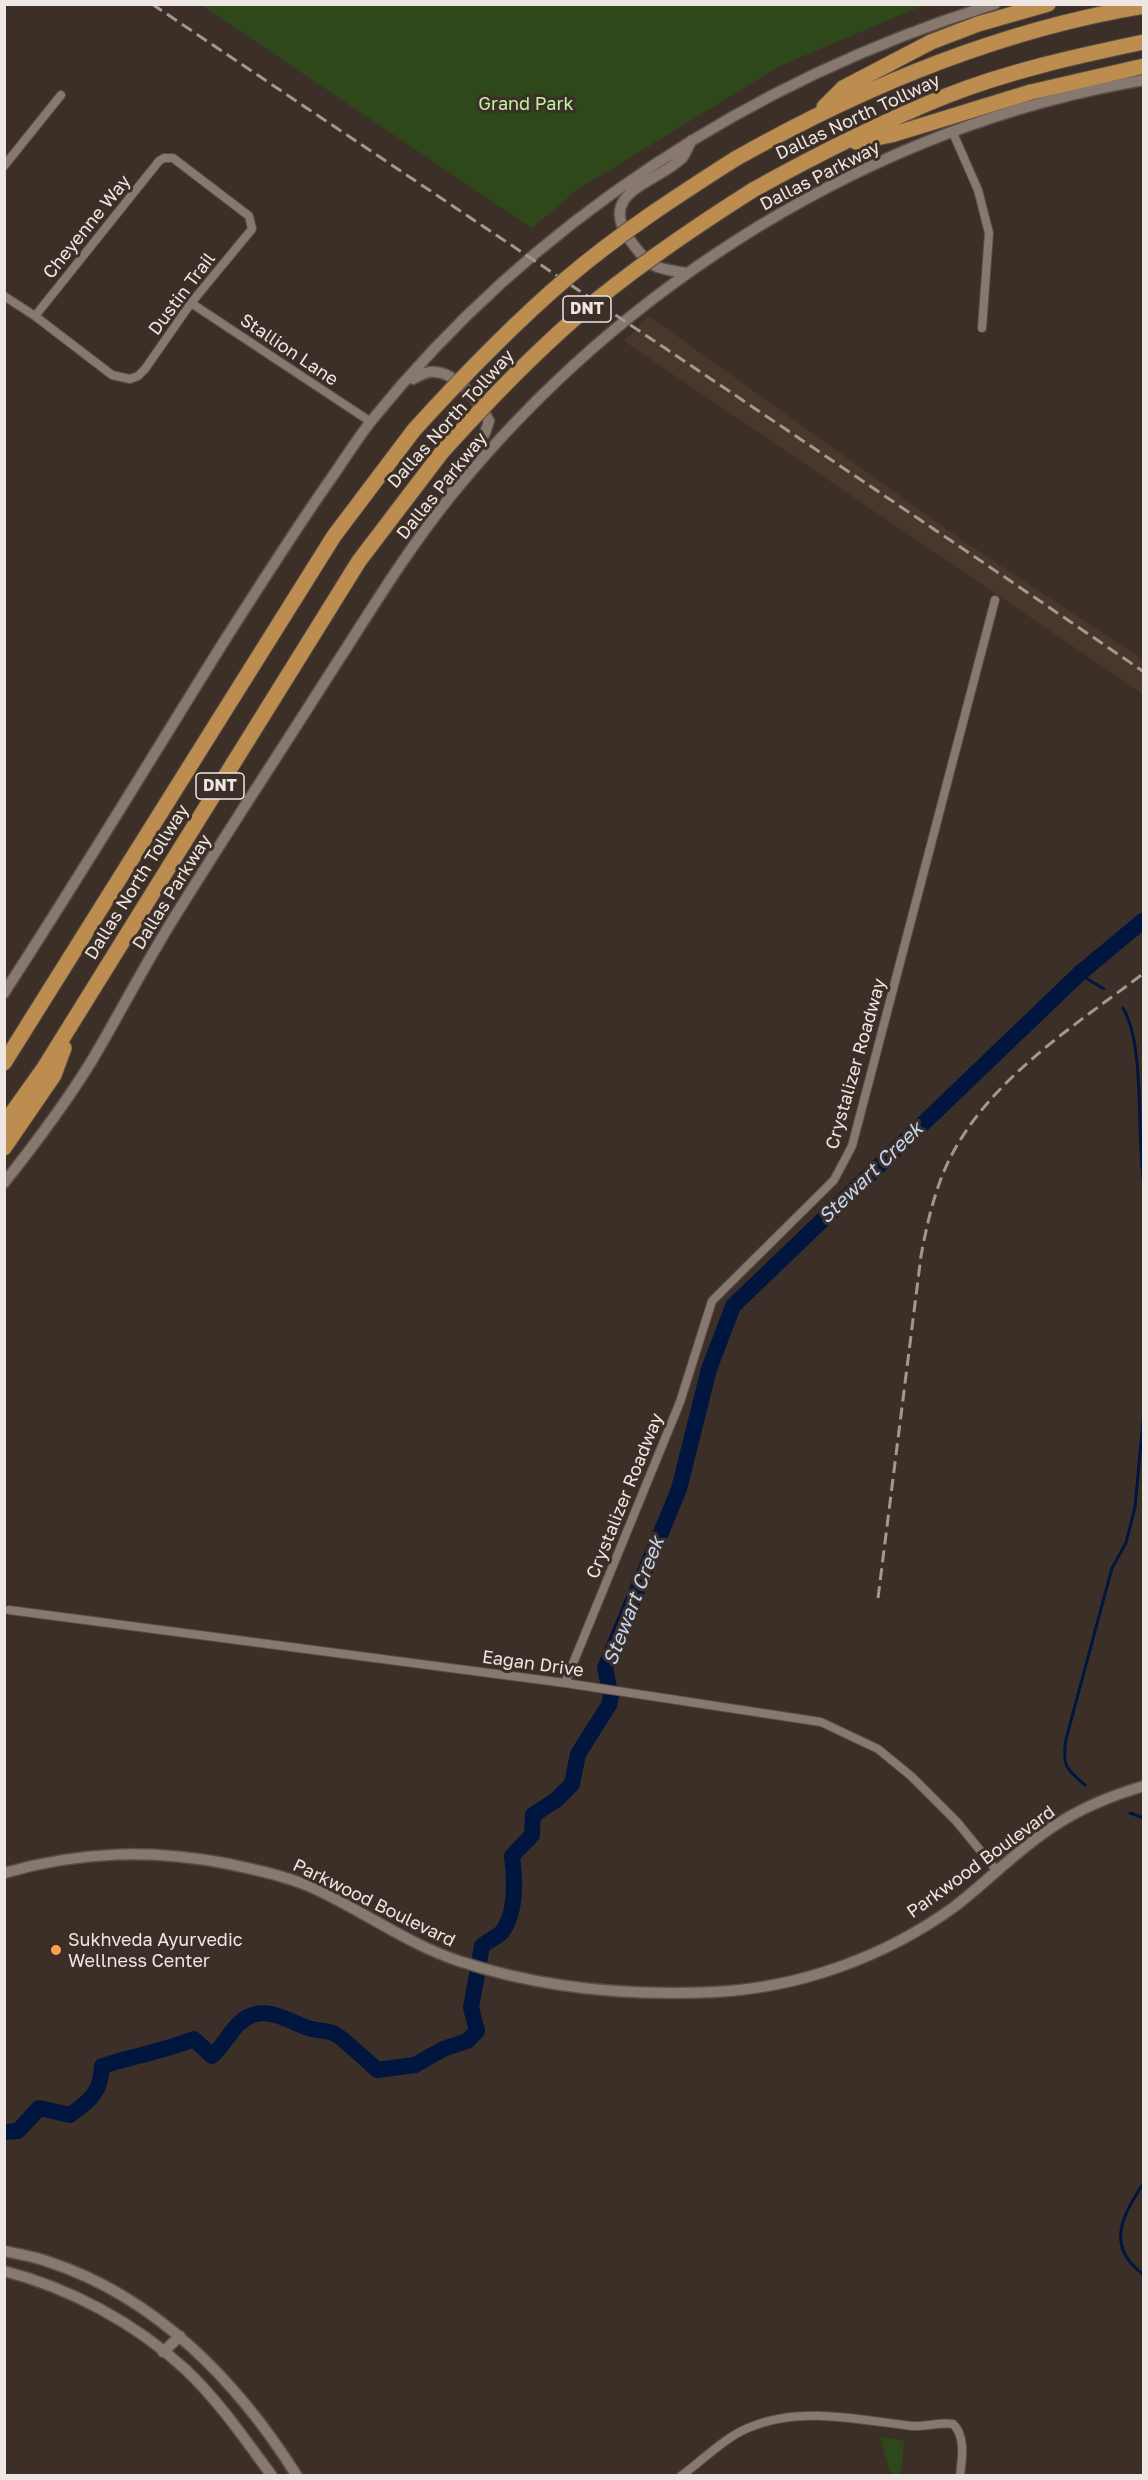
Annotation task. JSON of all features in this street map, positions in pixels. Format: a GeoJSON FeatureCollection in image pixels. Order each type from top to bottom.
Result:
{"type":"FeatureCollection","features":[{"type":"Feature","properties":{"kind":"highway"},"geometry":{"type":"LineString","coordinates":[[816,116],[843,88],[931,42],[978,24],[1048,4]]}},
{"type":"Feature","properties":{"kind":"highway","name":"Dallas North Tollway"},"geometry":{"type":"LineString","coordinates":[[4,1062],[334,536],[414,430],[517,322],[569,277],[650,215],[735,159],[816,116],[935,63],[999,41],[1065,23],[1143,6]]}},
{"type":"Feature","properties":{"kind":"highway","name":"Dallas North Tollway"},"geometry":{"type":"LineString","coordinates":[[4,1124],[75,1018],[359,561],[442,452],[495,393],[582,312],[682,236],[753,190],[829,147],[937,100],[1012,74],[1078,56],[1143,42]]}},
{"type":"Feature","properties":{"kind":"highway"},"geometry":{"type":"LineString","coordinates":[[829,147],[891,135],[1031,92],[1143,66]]}},
{"type":"Feature","properties":{"kind":"highway"},"geometry":{"type":"LineString","coordinates":[[4,1148],[54,1075],[75,1018]]}},
{"type":"Feature","properties":{"kind":"main road"},"geometry":{"type":"LineString","coordinates":[[4,993],[282,548],[371,422],[445,339],[530,259],[641,172],[692,140],[827,67],[892,39],[995,4]]}},
{"type":"Feature","properties":{"kind":"main road","name":"Dallas Parkway"},"geometry":{"type":"LineString","coordinates":[[4,1184],[90,1064],[179,909],[400,566],[448,500],[497,442],[570,369],[623,322],[687,273],[816,194],[880,163],[953,133],[1066,96],[1143,80]]}},
{"type":"Feature","properties":{"kind":"main road"},"geometry":{"type":"LineString","coordinates":[[687,273],[656,269],[637,250],[625,232],[619,212],[624,198],[683,156],[692,140]]}},
{"type":"Feature","properties":{"kind":"main road"},"geometry":{"type":"LineString","coordinates":[[405,382],[424,373],[437,372],[445,375],[453,379],[478,401],[489,421],[485,433],[463,462],[448,500]]}},
{"type":"Feature","properties":{"kind":"main road","name":"Parkwood Boulevard"},"geometry":{"type":"LineString","coordinates":[[4,1873],[38,1863],[110,1853],[150,1853],[213,1861],[268,1872],[309,1886],[415,1943],[457,1961],[514,1977],[552,1984],[679,1993],[734,1990],[779,1984],[841,1966],[903,1939],[954,1906],[1054,1826],[1105,1800],[1143,1786]]}},
{"type":"Feature","properties":{"kind":"main road"},"geometry":{"type":"LineString","coordinates":[[4,2251],[48,2261],[86,2276],[126,2298],[180,2336],[229,2383],[261,2423],[297,2475]]}},
{"type":"Feature","properties":{"kind":"main road"},"geometry":{"type":"LineString","coordinates":[[4,2271],[76,2298],[115,2316],[163,2352],[184,2369],[214,2401],[272,2475]]}},
{"type":"Feature","properties":{"kind":"main road"},"geometry":{"type":"LineString","coordinates":[[163,2352],[180,2336]]}},
{"type":"Feature","properties":{"kind":"street"},"geometry":{"type":"LineString","coordinates":[[4,166],[61,95]]}},
{"type":"Feature","properties":{"kind":"street"},"geometry":{"type":"LineString","coordinates":[[953,133],[978,190],[989,232],[982,328]]}},
{"type":"Feature","properties":{"kind":"street","name":"Dustin Trail"},"geometry":{"type":"LineString","coordinates":[[35,316],[112,375],[130,379],[138,376],[145,369],[191,303],[252,229],[249,216],[172,158],[164,158]]}},
{"type":"Feature","properties":{"kind":"street","name":"Cheyenne Way"},"geometry":{"type":"LineString","coordinates":[[35,316],[164,158]]}},
{"type":"Feature","properties":{"kind":"street"},"geometry":{"type":"LineString","coordinates":[[4,296],[35,316]]}},
{"type":"Feature","properties":{"kind":"street","name":"Stallion Lane"},"geometry":{"type":"LineString","coordinates":[[191,303],[371,422]]}},
{"type":"Feature","properties":{"kind":"street","name":"Crystalizer Roadway"},"geometry":{"type":"LineString","coordinates":[[565,1683],[680,1402],[712,1301],[834,1179],[852,1146],[994,600]]}},
{"type":"Feature","properties":{"kind":"street","name":"Eagan Drive"},"geometry":{"type":"LineString","coordinates":[[9,1610],[565,1683],[807,1719],[835,1728],[878,1749],[918,1783],[957,1822],[997,1871]]}},
{"type":"Feature","properties":{"kind":"street"},"geometry":{"type":"LineString","coordinates":[[681,2475],[747,2428],[782,2420],[836,2416],[912,2426],[950,2423],[956,2427],[962,2450],[960,2475]]}},
{"type":"Feature","properties":{"kind":"shaded area"},"geometry":{"type":"Polygon","coordinates":[[[649,316],[960,539],[1143,660],[1143,694],[624,341],[649,316]]]}},
{"type":"Feature","properties":{"kind":"green space","name":"Grand Park"},"geometry":{"type":"Polygon","coordinates":[[[201,5],[924,5],[780,66],[577,190],[532,228],[201,5]]]}},
{"type":"Feature","properties":{"kind":"green space"},"geometry":{"type":"Polygon","coordinates":[[[880,2437],[904,2441],[901,2475],[891,2475],[880,2437]]]}},
{"type":"Feature","properties":{"kind":"waterway","name":"Stewart Creek"},"geometry":{"type":"LineString","coordinates":[[4,2132],[18,2131],[39,2108],[70,2115],[83,2105],[97,2089],[102,2066],[194,2039],[212,2056],[244,2019],[257,2014],[280,2016],[308,2028],[335,2034],[377,2070],[415,2065],[443,2049],[467,2041],[477,2031],[471,2008],[482,1946],[502,1932],[507,1924],[513,1905],[512,1856],[532,1835],[533,1815],[556,1800],[572,1784],[578,1754],[609,1705],[611,1696],[605,1668],[679,1489],[709,1369],[733,1306],[1079,974],[1144,920]]}},
{"type":"Feature","properties":{"kind":"waterway"},"geometry":{"type":"LineString","coordinates":[[1079,974],[1104,989]]}},
{"type":"Feature","properties":{"kind":"waterway"},"geometry":{"type":"LineString","coordinates":[[1123,1008],[1130,1025],[1138,1069],[1144,1185]]}},
{"type":"Feature","properties":{"kind":"waterway"},"geometry":{"type":"LineString","coordinates":[[1085,1785],[1069,1770],[1064,1755],[1066,1739],[1112,1568],[1126,1543],[1135,1507],[1144,1411]]}},
{"type":"Feature","properties":{"kind":"waterway"},"geometry":{"type":"LineString","coordinates":[[1130,1813],[1144,1818]]}},
{"type":"Feature","properties":{"kind":"waterway"},"geometry":{"type":"LineString","coordinates":[[1144,2182],[1124,2218],[1121,2230],[1124,2253],[1144,2275]]}},
{"type":"Feature","properties":{"kind":"waterway"},"geometry":{"type":"LineString","coordinates":[[1144,2404],[1144,2412]]}},
{"type":"Feature","properties":{"kind":"railway"},"geometry":{"type":"LineString","coordinates":[[152,4],[1144,672]]}},
{"type":"Feature","properties":{"kind":"railway"},"geometry":{"type":"LineString","coordinates":[[878,1598],[921,1256],[942,1176],[958,1144],[978,1114],[1002,1087],[1028,1062],[1144,973]]}},
{"type":"Feature","properties":{"kind":"place","name":"Sukhveda Ayurvedic Wellness Center"},"geometry":{"type":"Point","coordinates":[56,1950]}}]}
